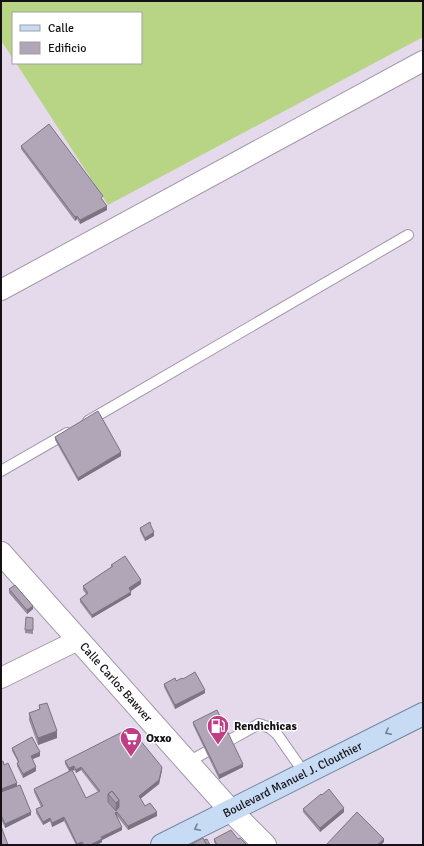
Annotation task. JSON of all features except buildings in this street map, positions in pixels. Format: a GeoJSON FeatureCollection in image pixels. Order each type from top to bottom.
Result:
{"type":"FeatureCollection","features":[{"type":"Feature","properties":{"kind":"main road","name":"Boulevard Manuel J. Clouthier"},"geometry":{"type":"LineString","coordinates":[[162,845],[423,714]]}},
{"type":"Feature","properties":{"kind":"street"},"geometry":{"type":"LineString","coordinates":[[1,290],[423,62]]}},
{"type":"Feature","properties":{"kind":"street","name":"Calle Carlos Bawver"},"geometry":{"type":"LineString","coordinates":[[1,553],[78,640],[197,757],[231,810],[265,845]]}},
{"type":"Feature","properties":{"kind":"street"},"geometry":{"type":"LineString","coordinates":[[1,678],[78,640]]}},
{"type":"Feature","properties":{"kind":"lane"},"geometry":{"type":"LineString","coordinates":[[1,471],[408,235]]}},
{"type":"Feature","properties":{"kind":"lane"},"geometry":{"type":"LineString","coordinates":[[230,740],[259,724],[270,728],[277,734],[305,774]]}},
{"type":"Feature","properties":{"kind":"green space"},"geometry":{"type":"Polygon","coordinates":[[[1,1],[423,1],[423,37],[108,205],[17,64],[142,64],[142,12],[12,12],[12,57],[1,40],[1,1]]]}},
{"type":"Feature","properties":{"kind":"place","name":"Rendichicas"},"geometry":{"type":"Point","coordinates":[218,746]}},
{"type":"Feature","properties":{"kind":"place","name":"Oxxo"},"geometry":{"type":"Point","coordinates":[131,758]}}]}
